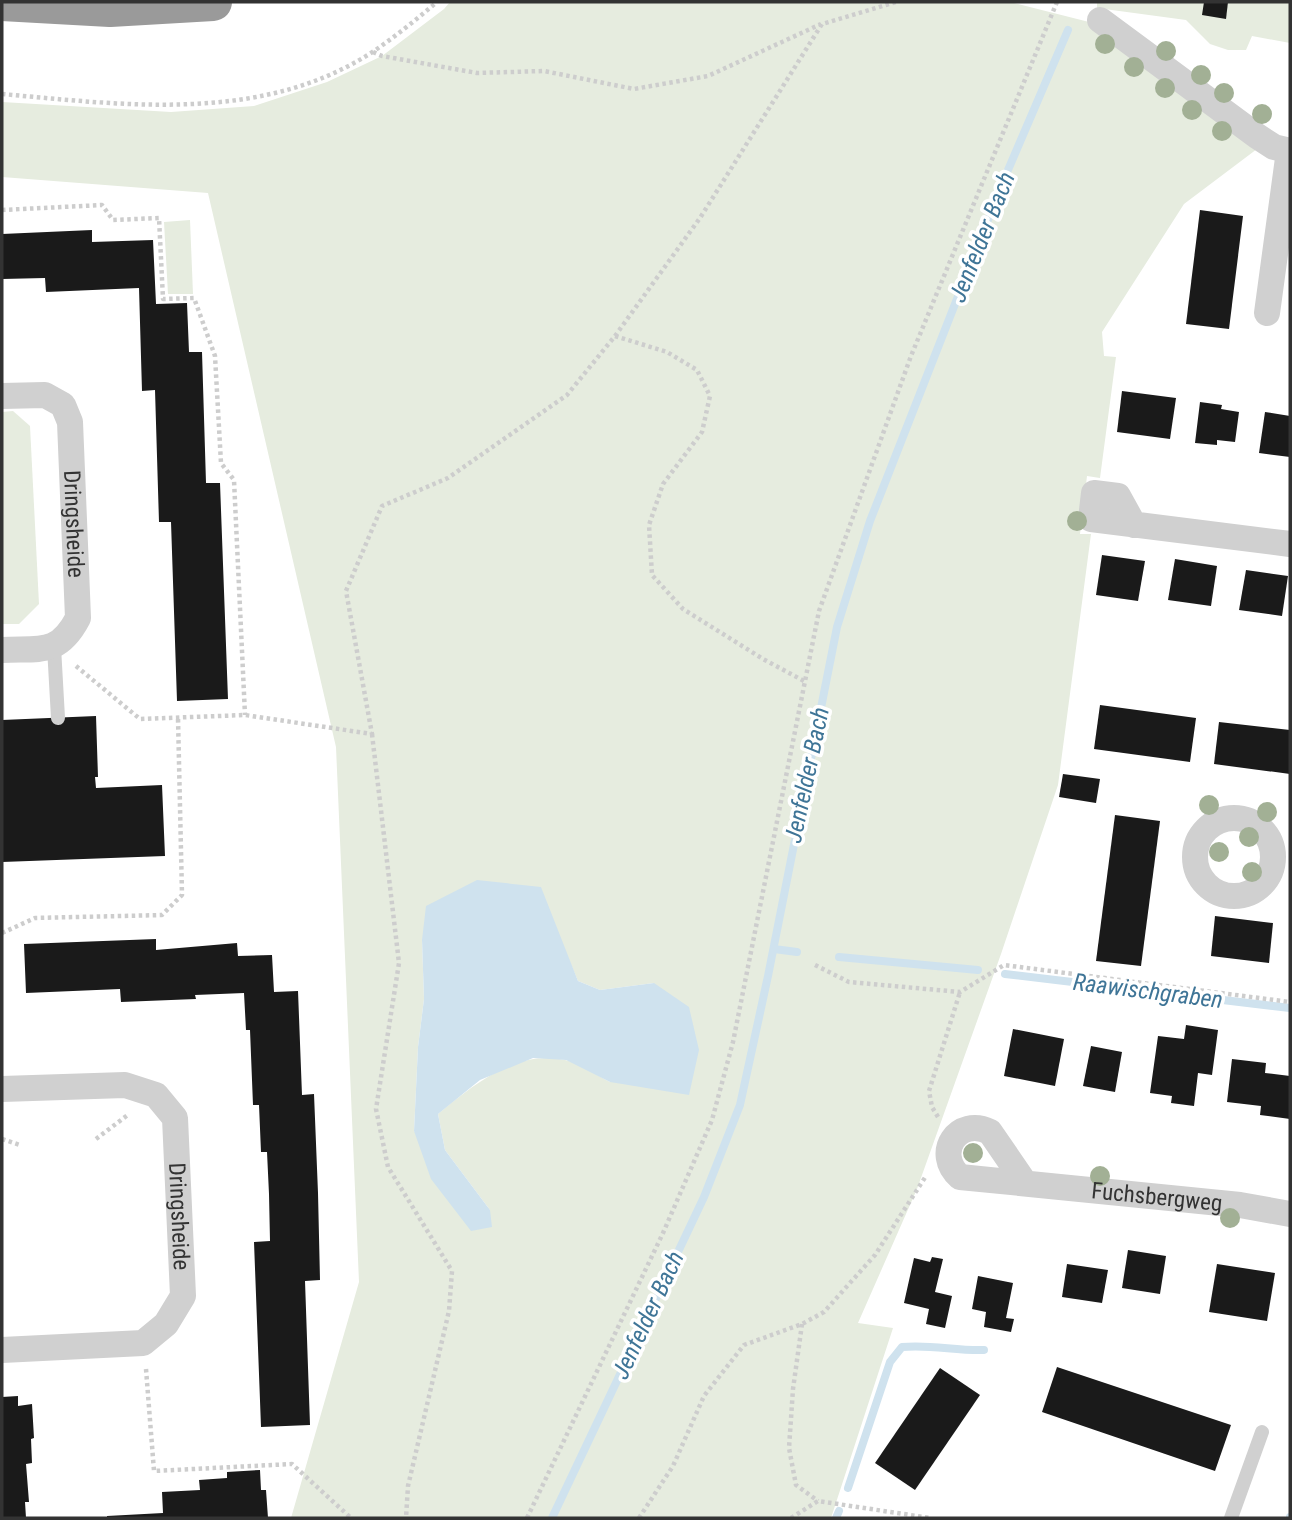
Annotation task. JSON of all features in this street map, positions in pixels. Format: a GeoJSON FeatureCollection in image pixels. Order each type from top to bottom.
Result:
{"type":"FeatureCollection","features":[{"type":"Feature","properties":{"kind":"highway"},"geometry":{"type":"LineString","coordinates":[[2,2],[110,8],[213,2]]}},
{"type":"Feature","properties":{"kind":"street"},"geometry":{"type":"LineString","coordinates":[[1100,20],[1257,136],[1274,147],[1290,151],[1267,313]]}},
{"type":"Feature","properties":{"kind":"street","name":"Dringsheide"},"geometry":{"type":"LineString","coordinates":[[2,396],[46,395],[63,405],[70,422],[78,618],[69,636],[54,647]]}},
{"type":"Feature","properties":{"kind":"street"},"geometry":{"type":"LineString","coordinates":[[1134,525],[1290,544]]}},
{"type":"Feature","properties":{"kind":"street"},"geometry":{"type":"LineString","coordinates":[[2,650],[54,647]]}},
{"type":"Feature","properties":{"kind":"street"},"geometry":{"type":"LineString","coordinates":[[2,1089],[125,1085],[156,1095]]}},
{"type":"Feature","properties":{"kind":"street","name":"Dringsheide"},"geometry":{"type":"LineString","coordinates":[[143,1343],[166,1324],[183,1296],[175,1118],[156,1095]]}},
{"type":"Feature","properties":{"kind":"street"},"geometry":{"type":"LineString","coordinates":[[944,1144],[965,1130],[978,1128],[990,1132],[1025,1183]]}},
{"type":"Feature","properties":{"kind":"street","name":"Fuchsbergweg"},"geometry":{"type":"LineString","coordinates":[[944,1144],[949,1162],[960,1177],[1240,1205],[1290,1214]]}},
{"type":"Feature","properties":{"kind":"street"},"geometry":{"type":"LineString","coordinates":[[2,1350],[143,1343]]}},
{"type":"Feature","properties":{"kind":"lane"},"geometry":{"type":"LineString","coordinates":[[54,647],[58,718]]}},
{"type":"Feature","properties":{"kind":"lane"},"geometry":{"type":"LineString","coordinates":[[1231,1518],[1262,1432]]}},
{"type":"Feature","properties":{"kind":"path"},"geometry":{"type":"LineString","coordinates":[[2,94],[155,105],[201,105],[255,99],[297,87],[342,69],[373,52],[437,2]]}},
{"type":"Feature","properties":{"kind":"path"},"geometry":{"type":"LineString","coordinates":[[373,52],[477,73],[544,71],[634,89],[708,76],[822,24],[896,2]]}},
{"type":"Feature","properties":{"kind":"path"},"geometry":{"type":"LineString","coordinates":[[527,1518],[663,1233],[712,1120],[733,1042],[819,611],[911,356],[1056,2]]}},
{"type":"Feature","properties":{"kind":"path"},"geometry":{"type":"LineString","coordinates":[[406,1518],[408,1486],[449,1311],[452,1271],[388,1167],[376,1109],[399,962],[372,734],[346,591],[382,506],[448,478],[567,395],[615,336],[700,218],[822,24]]}},
{"type":"Feature","properties":{"kind":"path"},"geometry":{"type":"LineString","coordinates":[[2,210],[102,205],[113,220],[159,218],[163,299],[194,298],[215,356],[221,463],[234,480],[245,715]]}},
{"type":"Feature","properties":{"kind":"path"},"geometry":{"type":"LineString","coordinates":[[615,336],[667,352],[697,370],[709,396],[702,432],[663,484],[649,525],[652,575],[683,609],[762,659],[804,681]]}},
{"type":"Feature","properties":{"kind":"path"},"geometry":{"type":"LineString","coordinates":[[54,647],[140,719],[245,715],[372,734]]}},
{"type":"Feature","properties":{"kind":"path"},"geometry":{"type":"LineString","coordinates":[[2,933],[35,918],[162,915],[182,895],[178,718]]}},
{"type":"Feature","properties":{"kind":"path"},"geometry":{"type":"LineString","coordinates":[[815,965],[849,982],[960,992],[1004,965],[1290,1002]]}},
{"type":"Feature","properties":{"kind":"path"},"geometry":{"type":"LineString","coordinates":[[639,1518],[673,1466],[704,1396],[744,1345],[802,1324],[824,1312],[875,1255],[924,1180],[944,1144],[944,1129],[932,1107],[929,1091],[960,992]]}},
{"type":"Feature","properties":{"kind":"path"},"geometry":{"type":"LineString","coordinates":[[96,1139],[156,1095]]}},
{"type":"Feature","properties":{"kind":"path"},"geometry":{"type":"LineString","coordinates":[[2,1139],[20,1145]]}},
{"type":"Feature","properties":{"kind":"path"},"geometry":{"type":"LineString","coordinates":[[802,1324],[793,1389],[789,1448],[796,1485],[818,1501],[930,1518]]}},
{"type":"Feature","properties":{"kind":"path"},"geometry":{"type":"LineString","coordinates":[[143,1343],[155,1471],[292,1464],[351,1518]]}},
{"type":"Feature","properties":{"kind":"path"},"geometry":{"type":"LineString","coordinates":[[791,1518],[818,1501]]}},
{"type":"Feature","properties":{"kind":"shaded area"},"geometry":{"type":"Polygon","coordinates":[[[450,2],[1010,2],[1089,22],[1257,149],[1184,204],[1102,332],[1104,356],[1116,357],[1100,478],[1087,476],[1080,534],[1091,534],[1058,785],[917,1189],[858,1323],[893,1328],[831,1518],[291,1518],[359,1282],[336,747],[208,193],[2,177],[2,102],[171,112],[254,106],[327,82],[382,56],[450,2]],[[422,940],[424,999],[418,1047],[414,1131],[490,1210],[445,1150],[438,1114],[481,1081],[513,1065],[530,1060],[565,1060],[610,1082],[654,983],[600,990],[578,981],[561,941],[422,940]]]}},
{"type":"Feature","properties":{"kind":"shaded area"},"geometry":{"type":"Polygon","coordinates":[[[1097,2],[1290,2],[1290,43],[1252,36],[1246,50],[1228,50],[1210,44],[1186,20],[1097,8],[1097,2]]]}},
{"type":"Feature","properties":{"kind":"shaded area"},"geometry":{"type":"Polygon","coordinates":[[[190,220],[193,294],[168,294],[164,222],[190,220]]]}},
{"type":"Feature","properties":{"kind":"shaded area"},"geometry":{"type":"Polygon","coordinates":[[[13,411],[30,426],[39,604],[19,624],[2,624],[2,412],[13,411]]]}},
{"type":"Feature","properties":{"kind":"water"},"geometry":{"type":"Polygon","coordinates":[[[477,880],[541,887],[578,981],[600,990],[654,983],[689,1007],[699,1050],[689,1095],[610,1082],[566,1060],[533,1058],[480,1080],[438,1114],[445,1150],[490,1210],[492,1227],[471,1231],[431,1179],[414,1131],[418,1047],[424,999],[422,940],[426,906],[477,880]]]}},
{"type":"Feature","properties":{"kind":"building"},"geometry":{"type":"Polygon","coordinates":[[[1204,2],[1228,2],[1226,19],[1202,15],[1204,2]]]}},
{"type":"Feature","properties":{"kind":"building"},"geometry":{"type":"Polygon","coordinates":[[[1200,210],[1243,216],[1229,329],[1186,324],[1200,210]]]}},
{"type":"Feature","properties":{"kind":"building"},"geometry":{"type":"Polygon","coordinates":[[[92,230],[92,242],[153,240],[156,304],[187,303],[189,352],[202,352],[206,483],[220,483],[228,699],[177,701],[171,522],[159,522],[155,390],[142,391],[139,288],[46,292],[45,278],[2,279],[2,234],[92,230]]]}},
{"type":"Feature","properties":{"kind":"building"},"geometry":{"type":"Polygon","coordinates":[[[1122,391],[1176,398],[1170,439],[1117,432],[1122,391]]]}},
{"type":"Feature","properties":{"kind":"building"},"geometry":{"type":"Polygon","coordinates":[[[1200,402],[1222,405],[1221,409],[1239,412],[1235,442],[1217,440],[1217,445],[1195,443],[1200,402]]]}},
{"type":"Feature","properties":{"kind":"building"},"geometry":{"type":"Polygon","coordinates":[[[1265,412],[1290,416],[1290,457],[1259,453],[1265,412]]]}},
{"type":"Feature","properties":{"kind":"building"},"geometry":{"type":"Polygon","coordinates":[[[1102,555],[1145,561],[1138,601],[1096,595],[1102,555]]]}},
{"type":"Feature","properties":{"kind":"building"},"geometry":{"type":"Polygon","coordinates":[[[1175,559],[1217,566],[1211,606],[1168,600],[1175,559]]]}},
{"type":"Feature","properties":{"kind":"building"},"geometry":{"type":"Polygon","coordinates":[[[1246,570],[1288,576],[1282,616],[1239,610],[1246,570]]]}},
{"type":"Feature","properties":{"kind":"building"},"geometry":{"type":"Polygon","coordinates":[[[1100,705],[1196,718],[1190,762],[1094,749],[1100,705]]]}},
{"type":"Feature","properties":{"kind":"building"},"geometry":{"type":"Polygon","coordinates":[[[96,716],[96,788],[162,785],[165,856],[2,862],[2,720],[96,716]]]}},
{"type":"Feature","properties":{"kind":"building"},"geometry":{"type":"Polygon","coordinates":[[[1219,722],[1290,730],[1290,774],[1214,764],[1219,722]]]}},
{"type":"Feature","properties":{"kind":"building"},"geometry":{"type":"Polygon","coordinates":[[[1063,774],[1100,779],[1096,803],[1059,797],[1063,774]]]}},
{"type":"Feature","properties":{"kind":"building"},"geometry":{"type":"Polygon","coordinates":[[[1115,815],[1160,821],[1141,966],[1096,961],[1115,815]]]}},
{"type":"Feature","properties":{"kind":"building"},"geometry":{"type":"Polygon","coordinates":[[[1215,916],[1273,923],[1269,963],[1211,956],[1215,916]]]}},
{"type":"Feature","properties":{"kind":"building"},"geometry":{"type":"Polygon","coordinates":[[[156,939],[156,950],[237,943],[238,956],[272,955],[274,992],[298,991],[302,1095],[314,1094],[318,1193],[320,1280],[305,1281],[310,1425],[261,1427],[254,1242],[270,1241],[269,1194],[267,1152],[261,1152],[259,1105],[253,1105],[250,1030],[246,1030],[244,993],[195,995],[196,999],[121,1002],[120,989],[26,993],[24,944],[156,939]]]}},
{"type":"Feature","properties":{"kind":"building"},"geometry":{"type":"Polygon","coordinates":[[[1186,1025],[1218,1030],[1212,1075],[1198,1073],[1194,1106],[1171,1103],[1172,1096],[1150,1093],[1158,1036],[1184,1039],[1186,1025]]]}},
{"type":"Feature","properties":{"kind":"building"},"geometry":{"type":"Polygon","coordinates":[[[1013,1029],[1064,1039],[1055,1086],[1004,1076],[1013,1029]]]}},
{"type":"Feature","properties":{"kind":"building"},"geometry":{"type":"Polygon","coordinates":[[[1091,1046],[1122,1052],[1115,1092],[1083,1086],[1091,1046]]]}},
{"type":"Feature","properties":{"kind":"building"},"geometry":{"type":"Polygon","coordinates":[[[1232,1059],[1266,1063],[1265,1073],[1290,1076],[1290,1119],[1260,1115],[1261,1106],[1227,1102],[1232,1059]]]}},
{"type":"Feature","properties":{"kind":"building"},"geometry":{"type":"Polygon","coordinates":[[[1128,1250],[1166,1256],[1160,1294],[1122,1288],[1128,1250]]]}},
{"type":"Feature","properties":{"kind":"building"},"geometry":{"type":"Polygon","coordinates":[[[932,1257],[943,1259],[935,1292],[952,1296],[945,1328],[926,1324],[929,1309],[904,1303],[914,1258],[930,1262],[932,1257]]]}},
{"type":"Feature","properties":{"kind":"building"},"geometry":{"type":"Polygon","coordinates":[[[1067,1264],[1108,1270],[1102,1303],[1062,1297],[1067,1264]]]}},
{"type":"Feature","properties":{"kind":"building"},"geometry":{"type":"Polygon","coordinates":[[[1217,1264],[1275,1273],[1267,1321],[1209,1312],[1217,1264]]]}},
{"type":"Feature","properties":{"kind":"building"},"geometry":{"type":"Polygon","coordinates":[[[978,1276],[1013,1283],[1006,1318],[1014,1319],[1011,1332],[984,1327],[986,1312],[972,1309],[978,1276]]]}},
{"type":"Feature","properties":{"kind":"building"},"geometry":{"type":"Polygon","coordinates":[[[1057,1367],[1231,1425],[1215,1471],[1042,1412],[1057,1367]]]}},
{"type":"Feature","properties":{"kind":"building"},"geometry":{"type":"Polygon","coordinates":[[[940,1368],[980,1395],[915,1490],[875,1463],[940,1368]]]}},
{"type":"Feature","properties":{"kind":"building"},"geometry":{"type":"Polygon","coordinates":[[[18,1396],[18,1406],[32,1404],[32,1463],[26,1464],[29,1502],[25,1502],[26,1518],[2,1518],[2,1397],[18,1396]]]}},
{"type":"Feature","properties":{"kind":"building"},"geometry":{"type":"Polygon","coordinates":[[[260,1470],[261,1490],[266,1490],[268,1518],[107,1518],[163,1513],[162,1492],[200,1490],[199,1480],[227,1478],[227,1472],[260,1470]]]}},
{"type":"Feature","properties":{"kind":"waterway","name":"Jenfelder Bach"},"geometry":{"type":"LineString","coordinates":[[552,1518],[704,1197],[740,1105],[837,627],[870,521],[1002,184],[1068,30]]}},
{"type":"Feature","properties":{"kind":"waterway","name":"Raawischgraben"},"geometry":{"type":"LineString","coordinates":[[774,949],[797,952]]}},
{"type":"Feature","properties":{"kind":"waterway","name":"Raawischgraben"},"geometry":{"type":"LineString","coordinates":[[839,957],[978,970]]}},
{"type":"Feature","properties":{"kind":"waterway","name":"Raawischgraben"},"geometry":{"type":"LineString","coordinates":[[1005,974],[1290,1008]]}},
{"type":"Feature","properties":{"kind":"waterway"},"geometry":{"type":"LineString","coordinates":[[848,1488],[890,1362],[902,1347],[984,1350]]}},
{"type":"Feature","properties":{"kind":"waterway"},"geometry":{"type":"LineString","coordinates":[[836,1518],[839,1511]]}}]}
